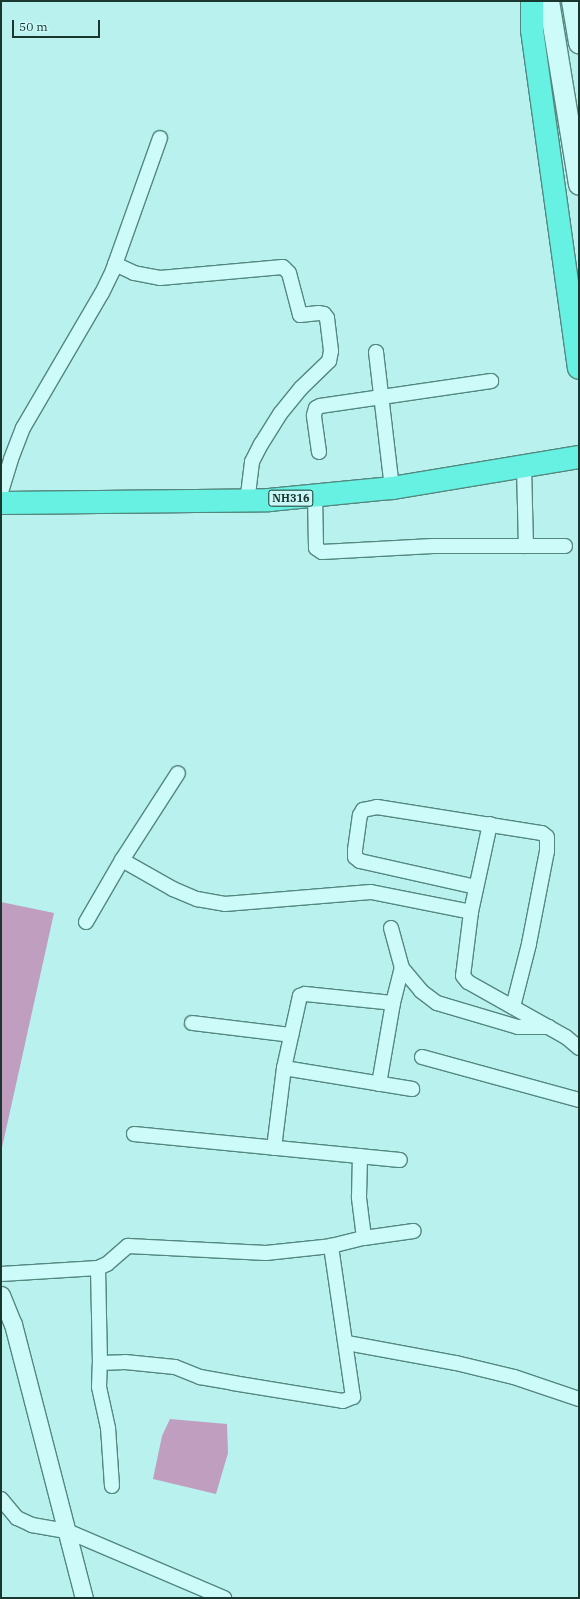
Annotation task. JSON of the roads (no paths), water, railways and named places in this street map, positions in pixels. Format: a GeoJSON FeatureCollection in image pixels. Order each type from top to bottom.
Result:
{"type":"FeatureCollection","features":[{"type":"Feature","properties":{"kind":"highway"},"geometry":{"type":"LineString","coordinates":[[532,1],[532,30],[579,368]]}},
{"type":"Feature","properties":{"kind":"highway","name":"NH316"},"geometry":{"type":"LineString","coordinates":[[1,503],[247,500],[315,495],[392,488],[579,457]]}},
{"type":"Feature","properties":{"kind":"main road"},"geometry":{"type":"LineString","coordinates":[[549,1],[579,185]]}},
{"type":"Feature","properties":{"kind":"main road"},"geometry":{"type":"LineString","coordinates":[[572,1],[579,43]]}},
{"type":"Feature","properties":{"kind":"street"},"geometry":{"type":"LineString","coordinates":[[1,492],[7,470],[23,428],[102,293],[115,264],[160,138]]}},
{"type":"Feature","properties":{"kind":"street"},"geometry":{"type":"LineString","coordinates":[[115,264],[134,273],[160,278],[283,267],[289,273],[300,315],[319,313],[324,314],[327,318],[331,351],[329,361],[297,393],[261,444],[252,462],[247,500]]}},
{"type":"Feature","properties":{"kind":"street"},"geometry":{"type":"LineString","coordinates":[[376,352],[392,488]]}},
{"type":"Feature","properties":{"kind":"street"},"geometry":{"type":"LineString","coordinates":[[319,452],[316,408],[382,395],[491,381]]}},
{"type":"Feature","properties":{"kind":"street"},"geometry":{"type":"LineString","coordinates":[[524,466],[526,546]]}},
{"type":"Feature","properties":{"kind":"street"},"geometry":{"type":"LineString","coordinates":[[315,495],[316,548],[322,552],[433,546],[565,546]]}},
{"type":"Feature","properties":{"kind":"street"},"geometry":{"type":"LineString","coordinates":[[86,922],[122,860],[178,772]]}},
{"type":"Feature","properties":{"kind":"street"},"geometry":{"type":"LineString","coordinates":[[476,887],[360,861],[355,857],[355,850],[360,815],[363,810],[377,807],[542,833],[547,837],[548,843],[513,1007]]}},
{"type":"Feature","properties":{"kind":"street"},"geometry":{"type":"LineString","coordinates":[[490,824],[471,912],[463,976],[468,982],[566,1036],[579,1048]]}},
{"type":"Feature","properties":{"kind":"street"},"geometry":{"type":"LineString","coordinates":[[122,860],[173,889],[197,899],[225,904],[371,892],[471,912]]}},
{"type":"Feature","properties":{"kind":"street"},"geometry":{"type":"LineString","coordinates":[[391,928],[402,968],[421,991],[437,1003],[518,1027],[549,1027]]}},
{"type":"Feature","properties":{"kind":"street"},"geometry":{"type":"LineString","coordinates":[[379,1084],[393,1003],[402,968]]}},
{"type":"Feature","properties":{"kind":"street"},"geometry":{"type":"LineString","coordinates":[[274,1148],[284,1068],[297,1002],[305,994],[393,1003]]}},
{"type":"Feature","properties":{"kind":"street"},"geometry":{"type":"LineString","coordinates":[[192,1023],[291,1035]]}},
{"type":"Feature","properties":{"kind":"street"},"geometry":{"type":"LineString","coordinates":[[422,1057],[579,1100]]}},
{"type":"Feature","properties":{"kind":"street"},"geometry":{"type":"LineString","coordinates":[[284,1068],[412,1090]]}},
{"type":"Feature","properties":{"kind":"street"},"geometry":{"type":"LineString","coordinates":[[134,1134],[400,1160]]}},
{"type":"Feature","properties":{"kind":"street"},"geometry":{"type":"LineString","coordinates":[[360,1156],[359,1198],[364,1238]]}},
{"type":"Feature","properties":{"kind":"street"},"geometry":{"type":"LineString","coordinates":[[1,1274],[98,1268],[107,1264],[128,1246],[266,1253],[331,1246],[364,1238],[414,1231]]}},
{"type":"Feature","properties":{"kind":"street"},"geometry":{"type":"LineString","coordinates":[[100,1363],[125,1362],[175,1368],[200,1377],[343,1401],[353,1397],[347,1343],[331,1246]]}},
{"type":"Feature","properties":{"kind":"street"},"geometry":{"type":"LineString","coordinates":[[98,1268],[100,1363],[99,1387],[108,1428],[112,1486]]}},
{"type":"Feature","properties":{"kind":"street"},"geometry":{"type":"LineString","coordinates":[[1,1295],[13,1324],[84,1598]]}},
{"type":"Feature","properties":{"kind":"street"},"geometry":{"type":"LineString","coordinates":[[347,1343],[463,1365],[514,1377],[579,1399]]}},
{"type":"Feature","properties":{"kind":"street"},"geometry":{"type":"LineString","coordinates":[[1,1499],[17,1518],[32,1525],[67,1531],[224,1598]]}}]}
